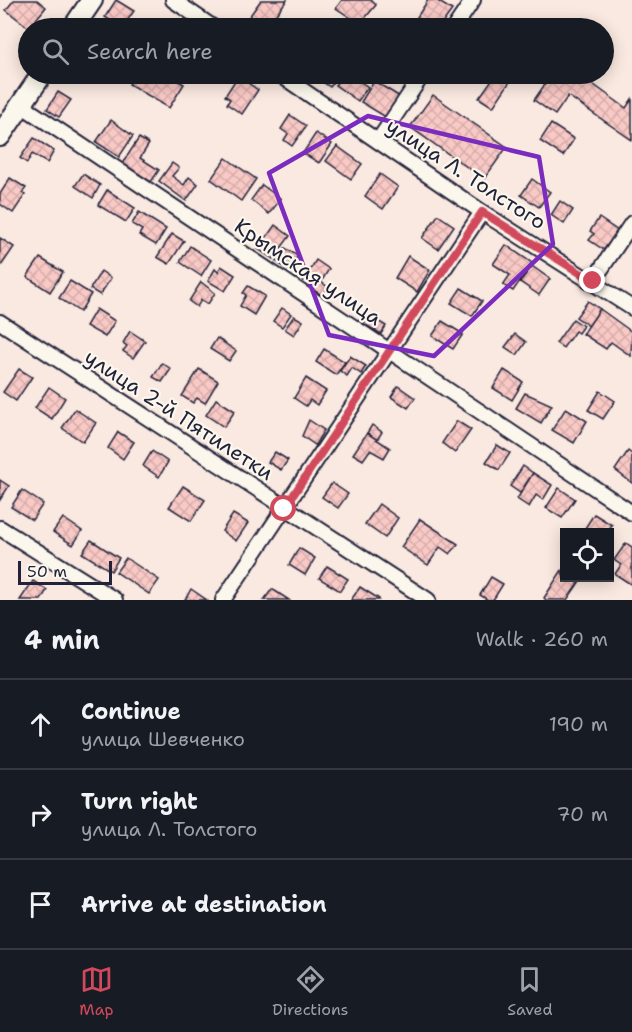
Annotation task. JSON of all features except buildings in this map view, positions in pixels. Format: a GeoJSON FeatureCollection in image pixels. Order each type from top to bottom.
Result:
{"type":"FeatureCollection","features":[{"type":"Feature","properties":{"kind":"main road"},"geometry":{"type":"LineString","coordinates":[[80,18],[92,0]]}},
{"type":"Feature","properties":{"kind":"main road"},"geometry":{"type":"LineString","coordinates":[[0,136],[35,84]]}},
{"type":"Feature","properties":{"kind":"street"},"geometry":{"type":"LineString","coordinates":[[173,0],[199,18]]}},
{"type":"Feature","properties":{"kind":"street"},"geometry":{"type":"LineString","coordinates":[[460,18],[473,0]]}},
{"type":"Feature","properties":{"kind":"street","name":"улица Л. Толстого"},"geometry":{"type":"LineString","coordinates":[[294,84],[482,212],[632,308]]}},
{"type":"Feature","properties":{"kind":"street"},"geometry":{"type":"LineString","coordinates":[[378,141],[416,84]]}},
{"type":"Feature","properties":{"kind":"street","name":"Крымская улица"},"geometry":{"type":"LineString","coordinates":[[21,105],[632,513]]}},
{"type":"Feature","properties":{"kind":"street"},"geometry":{"type":"LineString","coordinates":[[223,600],[482,212]]}},
{"type":"Feature","properties":{"kind":"street"},"geometry":{"type":"LineString","coordinates":[[593,281],[632,223]]}},
{"type":"Feature","properties":{"kind":"street","name":"улица 2-й Пятилетки"},"geometry":{"type":"LineString","coordinates":[[0,322],[284,509],[428,600]]}},
{"type":"Feature","properties":{"kind":"street"},"geometry":{"type":"LineString","coordinates":[[0,528],[115,600]]}},
{"type":"Feature","properties":{"kind":"highlighted area"},"geometry":{"type":"Polygon","coordinates":[[[368,116],[539,157],[553,244],[434,356],[329,335],[269,173],[368,116]]]}},
{"type":"Feature","properties":{"kind":"route"},"geometry":{"type":"LineString","coordinates":[[284,509],[482,212],[593,281]]}}]}
